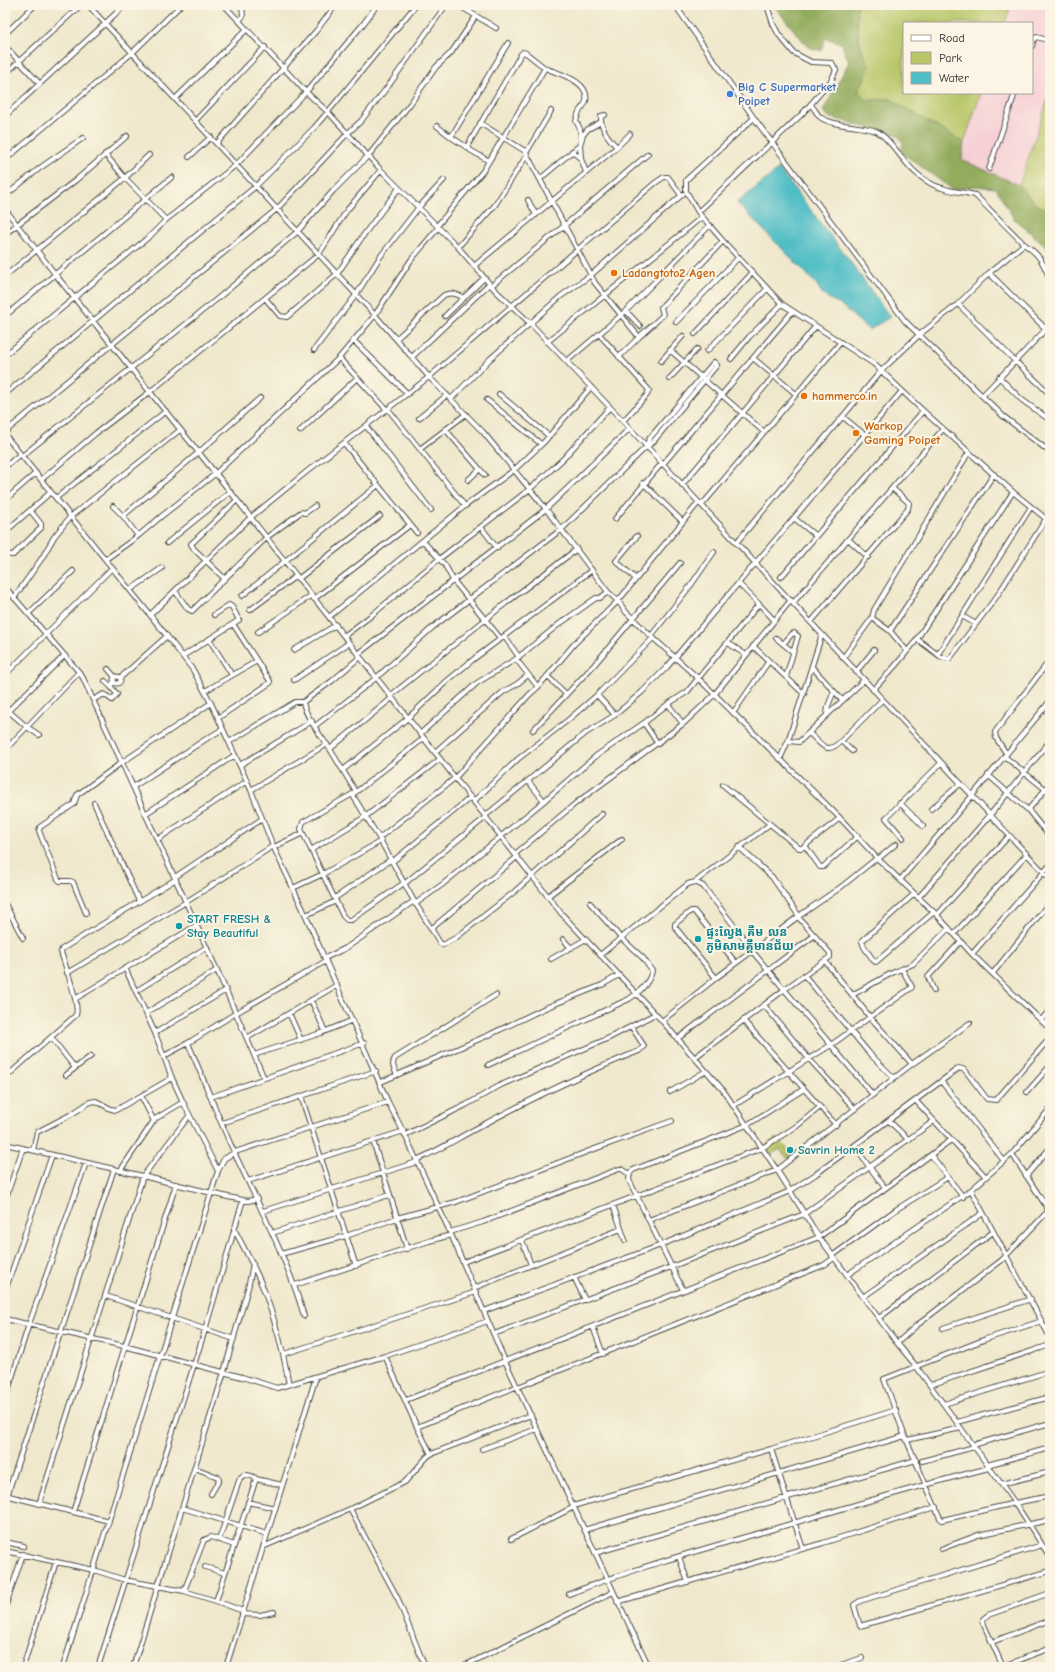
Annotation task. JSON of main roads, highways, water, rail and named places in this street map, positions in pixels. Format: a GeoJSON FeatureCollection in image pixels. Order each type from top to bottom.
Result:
{"type":"FeatureCollection","features":[{"type":"Feature","properties":{"kind":"water"},"geometry":{"type":"Polygon","coordinates":[[[779,169],[849,260],[890,317],[869,330],[842,306],[823,295],[817,285],[805,272],[737,203],[779,169]]]}},
{"type":"Feature","properties":{"kind":"place","name":"Big C Supermarket Poipet"},"geometry":{"type":"Point","coordinates":[730,94]}},
{"type":"Feature","properties":{"kind":"place","name":"Ladangtoto2 Agen"},"geometry":{"type":"Point","coordinates":[614,273]}},
{"type":"Feature","properties":{"kind":"place","name":"hammerco.in"},"geometry":{"type":"Point","coordinates":[804,396]}},
{"type":"Feature","properties":{"kind":"place","name":"Warkop Gaming Poipet"},"geometry":{"type":"Point","coordinates":[856,433]}},
{"type":"Feature","properties":{"kind":"place","name":"START FRESH & Stay Beautiful"},"geometry":{"type":"Point","coordinates":[179,926]}},
{"type":"Feature","properties":{"kind":"place","name":"ផ្ទះល្វែង គឹម លន ភូមិសាមគ្គីមានជ័យ"},"geometry":{"type":"Point","coordinates":[698,939]}},
{"type":"Feature","properties":{"kind":"place","name":"Savrin Home 2"},"geometry":{"type":"Point","coordinates":[790,1150]}}]}
